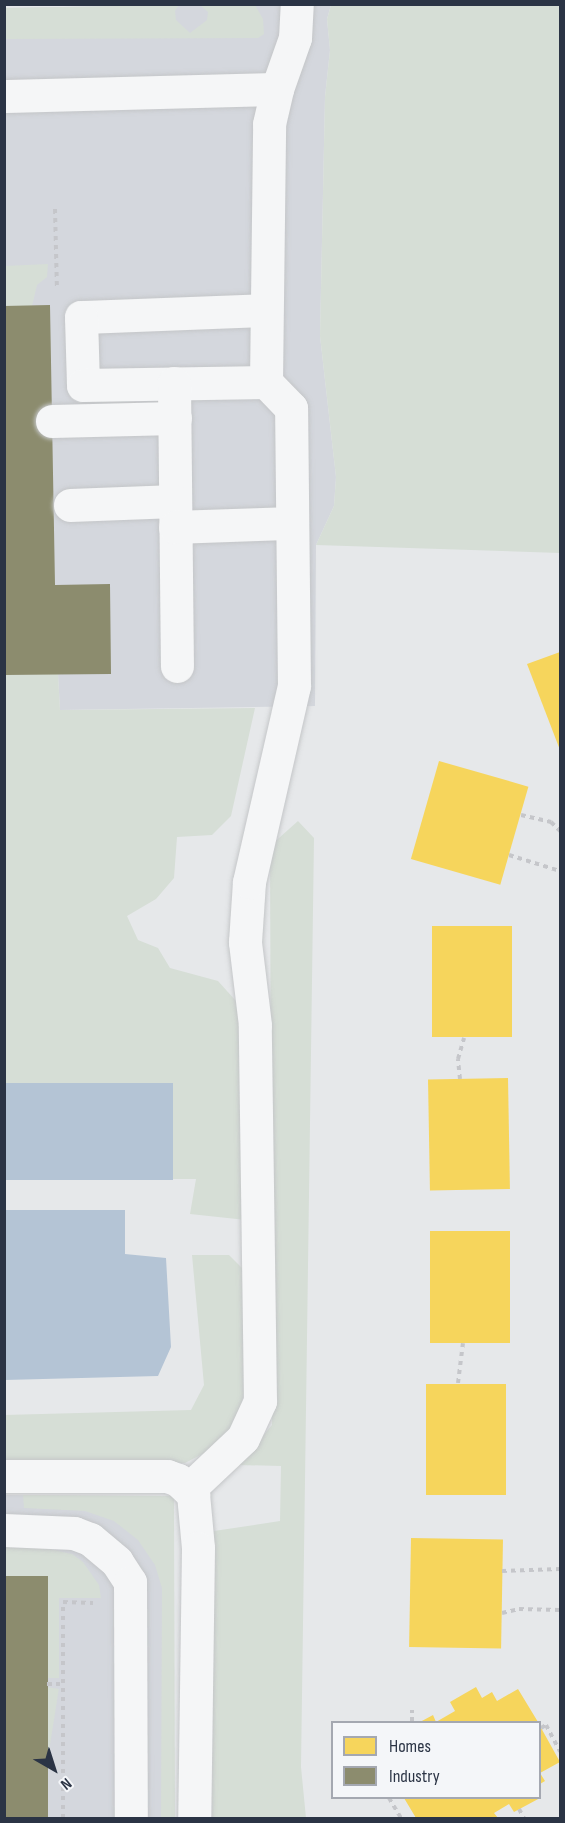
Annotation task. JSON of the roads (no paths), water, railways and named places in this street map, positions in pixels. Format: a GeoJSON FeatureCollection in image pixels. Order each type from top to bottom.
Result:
{"type":"FeatureCollection","features":[{"type":"Feature","properties":{"kind":"lane"},"geometry":{"type":"LineString","coordinates":[[189,1489],[243,1438],[260,1401],[255,1025],[245,942],[249,882],[294,686],[291,408],[266,382],[266,310],[269,124],[277,89],[295,38],[297,4]]}},
{"type":"Feature","properties":{"kind":"lane"},"geometry":{"type":"LineString","coordinates":[[4,96],[277,89]]}},
{"type":"Feature","properties":{"kind":"lane"},"geometry":{"type":"LineString","coordinates":[[266,310],[81,317],[83,385],[266,382]]}},
{"type":"Feature","properties":{"kind":"lane"},"geometry":{"type":"LineString","coordinates":[[174,383],[177,666]]}},
{"type":"Feature","properties":{"kind":"lane"},"geometry":{"type":"LineString","coordinates":[[52,421],[175,418]]}},
{"type":"Feature","properties":{"kind":"lane"},"geometry":{"type":"LineString","coordinates":[[70,505],[291,523]]}},
{"type":"Feature","properties":{"kind":"lane"},"geometry":{"type":"LineString","coordinates":[[4,1476],[167,1476],[189,1489],[198,1519],[194,1818]]}},
{"type":"Feature","properties":{"kind":"lane"},"geometry":{"type":"LineString","coordinates":[[4,1530],[58,1532],[90,1539],[117,1562],[130,1582],[131,1818]]}},
{"type":"Feature","properties":{"kind":"water"},"geometry":{"type":"Polygon","coordinates":[[[4,1083],[173,1083],[173,1180],[4,1180],[4,1083]]]}},
{"type":"Feature","properties":{"kind":"water"},"geometry":{"type":"Polygon","coordinates":[[[5,1210],[125,1210],[125,1254],[166,1258],[171,1347],[158,1376],[5,1380],[5,1210]]]}}]}
